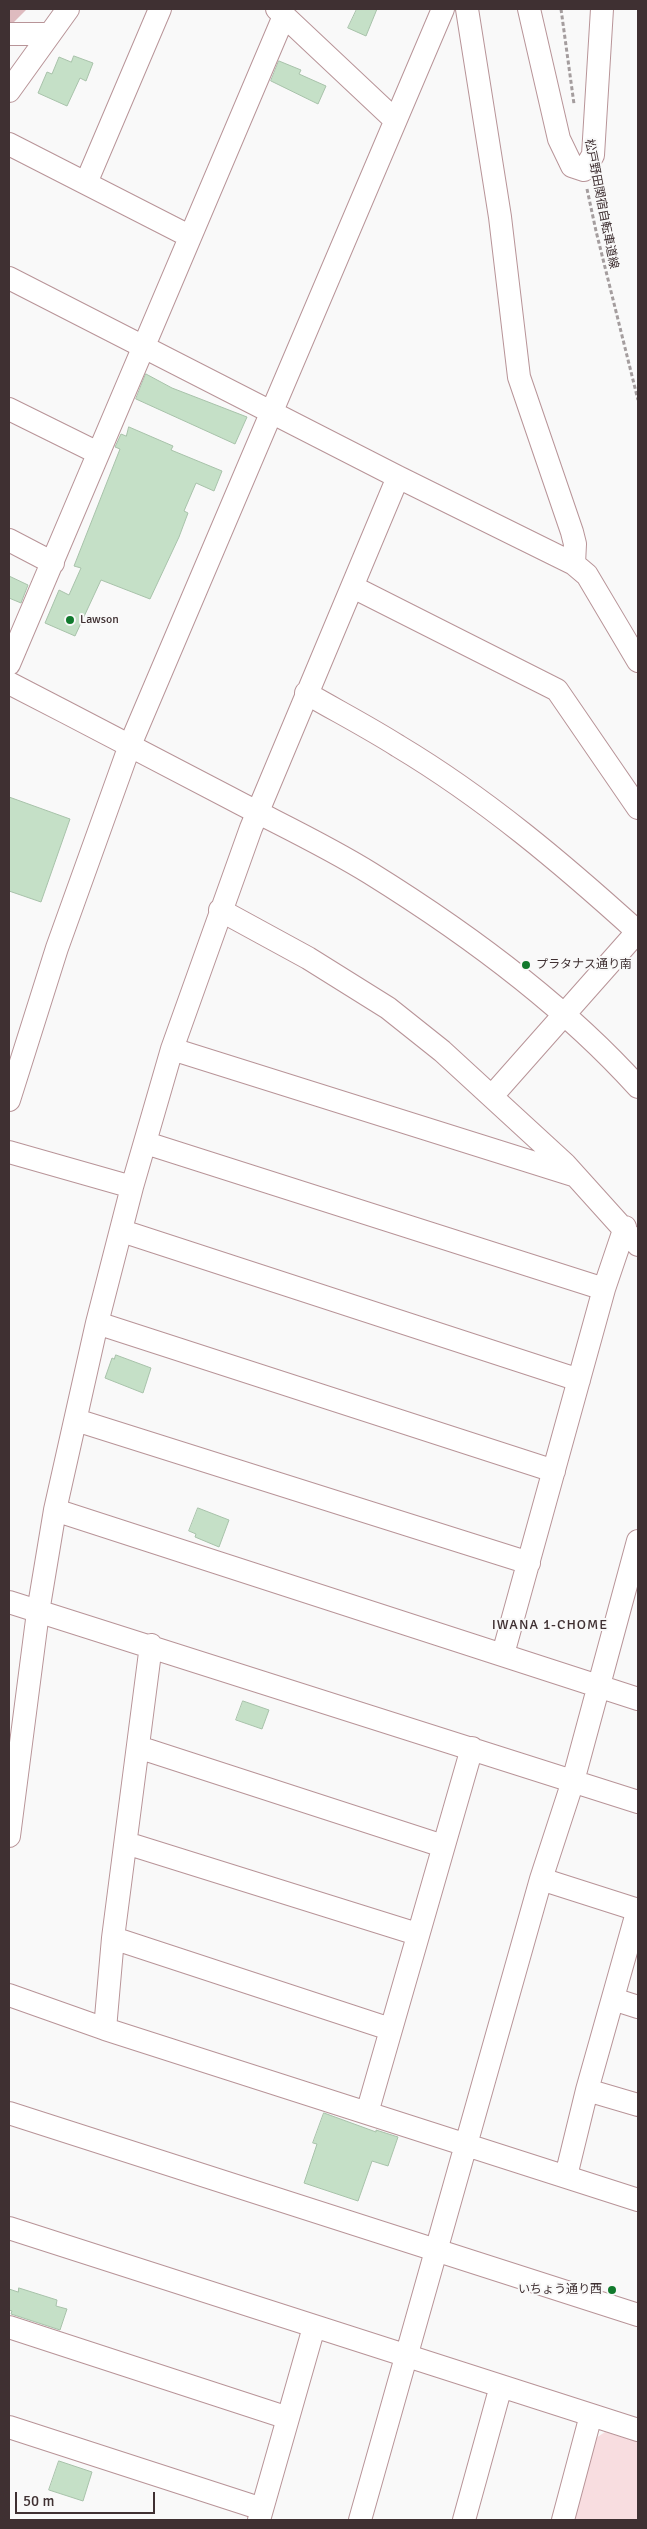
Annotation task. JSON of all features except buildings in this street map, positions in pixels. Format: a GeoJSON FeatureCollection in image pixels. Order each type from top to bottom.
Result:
{"type":"FeatureCollection","features":[{"type":"Feature","properties":{"kind":"street"},"geometry":{"type":"LineString","coordinates":[[9,91],[48,34],[68,9]]}},
{"type":"Feature","properties":{"kind":"street"},"geometry":{"type":"LineString","coordinates":[[86,184],[160,9]]}},
{"type":"Feature","properties":{"kind":"street"},"geometry":{"type":"LineString","coordinates":[[9,1100],[57,948],[130,745],[443,9]]}},
{"type":"Feature","properties":{"kind":"street"},"geometry":{"type":"LineString","coordinates":[[467,9],[500,216],[519,377],[572,532],[575,544],[574,564]]}},
{"type":"Feature","properties":{"kind":"street"},"geometry":{"type":"LineString","coordinates":[[529,9],[559,138],[572,166],[584,170],[593,156],[602,9]]}},
{"type":"Feature","properties":{"kind":"street"},"geometry":{"type":"LineString","coordinates":[[9,664],[54,563],[98,453],[144,347],[280,12],[395,120]]}},
{"type":"Feature","properties":{"kind":"street"},"geometry":{"type":"LineString","coordinates":[[9,34],[48,34]]}},
{"type":"Feature","properties":{"kind":"street"},"geometry":{"type":"LineString","coordinates":[[9,144],[189,236]]}},
{"type":"Feature","properties":{"kind":"street"},"geometry":{"type":"LineString","coordinates":[[9,278],[398,477],[574,564],[586,575],[638,661]]}},
{"type":"Feature","properties":{"kind":"street"},"geometry":{"type":"LineString","coordinates":[[9,408],[98,453]]}},
{"type":"Feature","properties":{"kind":"street"},"geometry":{"type":"LineString","coordinates":[[9,1836],[38,1612],[55,1510],[97,1323],[132,1187],[172,1049],[220,910],[306,693],[353,587],[398,477]]}},
{"type":"Feature","properties":{"kind":"street"},"geometry":{"type":"LineString","coordinates":[[9,540],[54,563]]}},
{"type":"Feature","properties":{"kind":"street"},"geometry":{"type":"LineString","coordinates":[[353,587],[557,690],[638,808]]}},
{"type":"Feature","properties":{"kind":"street"},"geometry":{"type":"LineString","coordinates":[[9,683],[338,855],[414,902],[502,965],[564,1016],[638,1087]]}},
{"type":"Feature","properties":{"kind":"street"},"geometry":{"type":"LineString","coordinates":[[306,693],[399,746],[480,801],[563,864],[638,931],[492,1096]]}},
{"type":"Feature","properties":{"kind":"street"},"geometry":{"type":"LineString","coordinates":[[220,910],[308,958],[388,1008],[442,1051],[576,1176],[625,1228],[638,1245]]}},
{"type":"Feature","properties":{"kind":"street"},"geometry":{"type":"LineString","coordinates":[[172,1049],[576,1176]]}},
{"type":"Feature","properties":{"kind":"street"},"geometry":{"type":"LineString","coordinates":[[146,1143],[604,1289]]}},
{"type":"Feature","properties":{"kind":"street"},"geometry":{"type":"LineString","coordinates":[[9,1152],[132,1187]]}},
{"type":"Feature","properties":{"kind":"street"},"geometry":{"type":"LineString","coordinates":[[503,1654],[604,1289],[625,1228]]}},
{"type":"Feature","properties":{"kind":"street"},"geometry":{"type":"LineString","coordinates":[[122,1231],[579,1380]]}},
{"type":"Feature","properties":{"kind":"street"},"geometry":{"type":"LineString","coordinates":[[97,1323],[554,1471]]}},
{"type":"Feature","properties":{"kind":"street"},"geometry":{"type":"LineString","coordinates":[[76,1420],[529,1563]]}},
{"type":"Feature","properties":{"kind":"street"},"geometry":{"type":"LineString","coordinates":[[55,1510],[638,1699]]}},
{"type":"Feature","properties":{"kind":"street"},"geometry":{"type":"LineString","coordinates":[[360,2520],[542,1879],[573,1780],[638,1541]]}},
{"type":"Feature","properties":{"kind":"street"},"geometry":{"type":"LineString","coordinates":[[9,1602],[151,1645],[638,1802]]}},
{"type":"Feature","properties":{"kind":"street"},"geometry":{"type":"LineString","coordinates":[[105,2029],[113,1938],[151,1645]]}},
{"type":"Feature","properties":{"kind":"street"},"geometry":{"type":"LineString","coordinates":[[138,1747],[443,1846]]}},
{"type":"Feature","properties":{"kind":"street"},"geometry":{"type":"LineString","coordinates":[[367,2113],[472,1748]]}},
{"type":"Feature","properties":{"kind":"street"},"geometry":{"type":"LineString","coordinates":[[126,1843],[417,1934]]}},
{"type":"Feature","properties":{"kind":"street"},"geometry":{"type":"LineString","coordinates":[[542,1879],[638,1909],[587,2090],[566,2176]]}},
{"type":"Feature","properties":{"kind":"street"},"geometry":{"type":"LineString","coordinates":[[113,1938],[390,2029]]}},
{"type":"Feature","properties":{"kind":"street"},"geometry":{"type":"LineString","coordinates":[[9,1995],[105,2029],[638,2200]]}},
{"type":"Feature","properties":{"kind":"street"},"geometry":{"type":"LineString","coordinates":[[613,1999],[638,2007]]}},
{"type":"Feature","properties":{"kind":"street"},"geometry":{"type":"LineString","coordinates":[[587,2090],[638,2106]]}},
{"type":"Feature","properties":{"kind":"street"},"geometry":{"type":"LineString","coordinates":[[9,2113],[638,2315]]}},
{"type":"Feature","properties":{"kind":"street"},"geometry":{"type":"LineString","coordinates":[[9,2228],[405,2357],[638,2430]]}},
{"type":"Feature","properties":{"kind":"street"},"geometry":{"type":"LineString","coordinates":[[9,2327],[288,2418]]}},
{"type":"Feature","properties":{"kind":"street"},"geometry":{"type":"LineString","coordinates":[[9,2428],[261,2515],[314,2327]]}},
{"type":"Feature","properties":{"kind":"street"},"geometry":{"type":"LineString","coordinates":[[464,2520],[501,2386]]}},
{"type":"Feature","properties":{"kind":"street"},"geometry":{"type":"LineString","coordinates":[[563,2520],[591,2415]]}},
{"type":"Feature","properties":{"kind":"path"},"geometry":{"type":"LineString","coordinates":[[561,9],[575,113]]}},
{"type":"Feature","properties":{"kind":"path","name":"松戸野田関宿自転車道線"},"geometry":{"type":"LineString","coordinates":[[584,170],[596,231],[638,400]]}},
{"type":"Feature","properties":{"kind":"shaded area"},"geometry":{"type":"Polygon","coordinates":[[[9,9],[27,9],[9,27],[9,9]]]}},
{"type":"Feature","properties":{"kind":"shaded area"},"geometry":{"type":"Polygon","coordinates":[[[605,2432],[638,2442],[638,2520],[573,2520],[596,2438],[605,2432]]]}},
{"type":"Feature","properties":{"kind":"place","name":"Lawson"},"geometry":{"type":"Point","coordinates":[70,620]}},
{"type":"Feature","properties":{"kind":"place","name":"プラタナス通り南"},"geometry":{"type":"Point","coordinates":[526,965]}},
{"type":"Feature","properties":{"kind":"place","name":"いちょう通り西"},"geometry":{"type":"Point","coordinates":[612,2290]}},
{"type":"Feature","properties":{"kind":"district","name":"IWANA 1-CHOME"},"geometry":{"type":"Point","coordinates":[550,1625]}}]}
